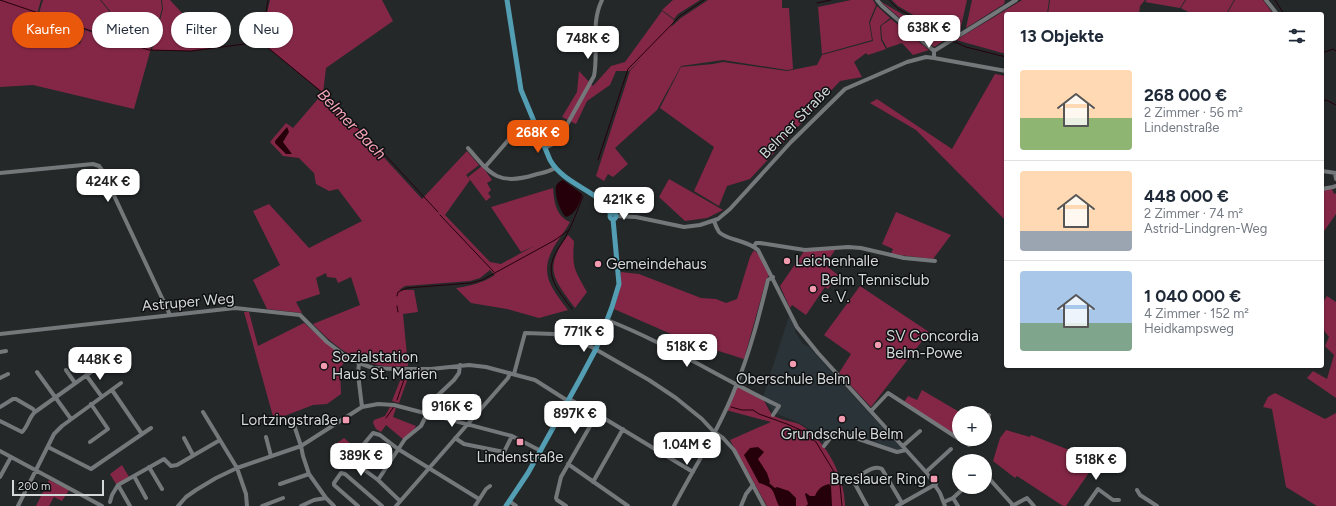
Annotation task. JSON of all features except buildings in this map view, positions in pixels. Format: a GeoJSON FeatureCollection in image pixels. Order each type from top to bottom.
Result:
{"type":"FeatureCollection","features":[{"type":"Feature","properties":{"kind":"main road"},"geometry":{"type":"LineString","coordinates":[[507,0],[521,90],[555,168],[563,176],[598,199],[613,216],[619,274],[619,284],[612,308],[596,349],[541,450],[508,504]]}},
{"type":"Feature","properties":{"kind":"street"},"geometry":{"type":"LineString","coordinates":[[545,148],[555,143],[559,139],[594,76],[596,66],[597,13],[602,0]]}},
{"type":"Feature","properties":{"kind":"street"},"geometry":{"type":"LineString","coordinates":[[877,0],[934,51],[934,58]]}},
{"type":"Feature","properties":{"kind":"street"},"geometry":{"type":"LineString","coordinates":[[1008,5],[1009,0]]}},
{"type":"Feature","properties":{"kind":"street"},"geometry":{"type":"LineString","coordinates":[[934,51],[1016,0]]}},
{"type":"Feature","properties":{"kind":"street"},"geometry":{"type":"LineString","coordinates":[[1266,0],[1275,12]]}},
{"type":"Feature","properties":{"kind":"street","name":"Belmer Straße"},"geometry":{"type":"LineString","coordinates":[[613,216],[636,217],[684,227],[714,221],[730,209],[791,142],[845,88],[918,58],[934,58],[1004,71]]}},
{"type":"Feature","properties":{"kind":"street"},"geometry":{"type":"LineString","coordinates":[[485,167],[524,122]]}},
{"type":"Feature","properties":{"kind":"street"},"geometry":{"type":"LineString","coordinates":[[468,148],[496,177],[506,180],[520,179],[555,168]]}},
{"type":"Feature","properties":{"kind":"street"},"geometry":{"type":"LineString","coordinates":[[0,173],[93,164],[99,166],[170,315]]}},
{"type":"Feature","properties":{"kind":"street"},"geometry":{"type":"LineString","coordinates":[[1324,172],[1336,173],[1336,179]]}},
{"type":"Feature","properties":{"kind":"street"},"geometry":{"type":"LineString","coordinates":[[1324,189],[1336,186]]}},
{"type":"Feature","properties":{"kind":"street"},"geometry":{"type":"LineString","coordinates":[[714,221],[720,234],[754,246],[762,256],[797,327],[805,338],[926,472],[936,484],[944,504],[957,494]]}},
{"type":"Feature","properties":{"kind":"street"},"geometry":{"type":"LineString","coordinates":[[754,246],[756,243],[760,243],[805,250],[848,247],[861,248],[892,256],[935,261]]}},
{"type":"Feature","properties":{"kind":"street"},"geometry":{"type":"LineString","coordinates":[[674,506],[726,410],[737,385],[756,325],[768,280],[773,276]]}},
{"type":"Feature","properties":{"kind":"street","name":"Astruper Weg"},"geometry":{"type":"LineString","coordinates":[[0,334],[235,308],[300,315],[327,342],[359,363],[373,368],[395,370],[431,369],[469,365],[486,367],[535,380],[623,429],[693,472]]}},
{"type":"Feature","properties":{"kind":"street"},"geometry":{"type":"LineString","coordinates":[[607,320],[634,331],[779,406],[773,415]]}},
{"type":"Feature","properties":{"kind":"street"},"geometry":{"type":"LineString","coordinates":[[479,499],[429,467],[398,449],[380,436],[373,434],[353,457],[355,463],[378,480],[399,504],[429,467],[512,374],[524,333],[554,334],[596,349],[649,380],[676,398],[702,419],[734,450],[764,506]]}},
{"type":"Feature","properties":{"kind":"street"},"geometry":{"type":"LineString","coordinates":[[0,352],[6,351]]}},
{"type":"Feature","properties":{"kind":"street"},"geometry":{"type":"LineString","coordinates":[[89,358],[96,368]]}},
{"type":"Feature","properties":{"kind":"street"},"geometry":{"type":"LineString","coordinates":[[0,421],[22,432],[25,430],[35,412],[105,362]]}},
{"type":"Feature","properties":{"kind":"street"},"geometry":{"type":"LineString","coordinates":[[359,363],[358,374],[362,407]]}},
{"type":"Feature","properties":{"kind":"street"},"geometry":{"type":"LineString","coordinates":[[378,480],[405,439],[421,426],[435,398],[454,380],[459,373],[460,365]]}},
{"type":"Feature","properties":{"kind":"street"},"geometry":{"type":"LineString","coordinates":[[66,370],[75,383]]}},
{"type":"Feature","properties":{"kind":"street"},"geometry":{"type":"LineString","coordinates":[[37,372],[71,419]]}},
{"type":"Feature","properties":{"kind":"street"},"geometry":{"type":"LineString","coordinates":[[0,378],[8,374]]}},
{"type":"Feature","properties":{"kind":"street"},"geometry":{"type":"LineString","coordinates":[[86,375],[102,397]]}},
{"type":"Feature","properties":{"kind":"street"},"geometry":{"type":"LineString","coordinates":[[18,506],[54,434],[71,419],[121,383]]}},
{"type":"Feature","properties":{"kind":"street"},"geometry":{"type":"LineString","coordinates":[[112,390],[142,434]]}},
{"type":"Feature","properties":{"kind":"street"},"geometry":{"type":"LineString","coordinates":[[871,411],[888,393],[952,434]]}},
{"type":"Feature","properties":{"kind":"street"},"geometry":{"type":"LineString","coordinates":[[0,407],[13,399],[16,399],[33,409],[35,412]]}},
{"type":"Feature","properties":{"kind":"street"},"geometry":{"type":"LineString","coordinates":[[90,442],[108,429],[92,404]]}},
{"type":"Feature","properties":{"kind":"street"},"geometry":{"type":"LineString","coordinates":[[178,506],[186,497],[196,490],[237,468],[301,446],[362,407],[378,404],[394,405],[428,413],[512,436],[541,450]]}},
{"type":"Feature","properties":{"kind":"street"},"geometry":{"type":"LineString","coordinates":[[203,412],[237,468],[246,494],[247,506]]}},
{"type":"Feature","properties":{"kind":"street"},"geometry":{"type":"LineString","coordinates":[[566,506],[556,498],[561,477],[597,414]]}},
{"type":"Feature","properties":{"kind":"street"},"geometry":{"type":"LineString","coordinates":[[294,425],[309,474],[326,498],[334,506]]}},
{"type":"Feature","properties":{"kind":"street"},"geometry":{"type":"LineString","coordinates":[[48,447],[92,469],[151,428]]}},
{"type":"Feature","properties":{"kind":"street"},"geometry":{"type":"LineString","coordinates":[[593,482],[623,429]]}},
{"type":"Feature","properties":{"kind":"street"},"geometry":{"type":"LineString","coordinates":[[824,446],[834,433],[838,432],[898,452],[905,448],[920,431]]}},
{"type":"Feature","properties":{"kind":"street"},"geometry":{"type":"LineString","coordinates":[[455,438],[464,444],[504,452],[512,436]]}},
{"type":"Feature","properties":{"kind":"street"},"geometry":{"type":"LineString","coordinates":[[266,437],[271,456]]}},
{"type":"Feature","properties":{"kind":"street"},"geometry":{"type":"LineString","coordinates":[[184,438],[193,455]]}},
{"type":"Feature","properties":{"kind":"street"},"geometry":{"type":"LineString","coordinates":[[110,502],[118,485],[149,467],[164,459],[172,466],[177,465],[220,440]]}},
{"type":"Feature","properties":{"kind":"street"},"geometry":{"type":"LineString","coordinates":[[926,472],[951,449]]}},
{"type":"Feature","properties":{"kind":"street"},"geometry":{"type":"LineString","coordinates":[[0,451],[102,506]]}},
{"type":"Feature","properties":{"kind":"street"},"geometry":{"type":"LineString","coordinates":[[0,477],[11,457]]}},
{"type":"Feature","properties":{"kind":"street"},"geometry":{"type":"LineString","coordinates":[[568,464],[628,506]]}},
{"type":"Feature","properties":{"kind":"street"},"geometry":{"type":"LineString","coordinates":[[149,467],[162,489]]}},
{"type":"Feature","properties":{"kind":"street"},"geometry":{"type":"LineString","coordinates":[[867,506],[854,482],[856,478],[875,467],[882,469],[902,503]]}},
{"type":"Feature","properties":{"kind":"street"},"geometry":{"type":"LineString","coordinates":[[358,506],[334,485],[334,482],[342,473],[382,506]]}},
{"type":"Feature","properties":{"kind":"street"},"geometry":{"type":"LineString","coordinates":[[280,484],[309,474]]}},
{"type":"Feature","properties":{"kind":"street"},"geometry":{"type":"LineString","coordinates":[[134,476],[146,498]]}},
{"type":"Feature","properties":{"kind":"street"},"geometry":{"type":"LineString","coordinates":[[992,482],[1012,505],[1027,498],[1034,506]]}},
{"type":"Feature","properties":{"kind":"street"},"geometry":{"type":"LineString","coordinates":[[897,506],[936,484]]}},
{"type":"Feature","properties":{"kind":"street"},"geometry":{"type":"LineString","coordinates":[[118,485],[130,506]]}},
{"type":"Feature","properties":{"kind":"street"},"geometry":{"type":"LineString","coordinates":[[741,506],[746,494],[753,485]]}},
{"type":"Feature","properties":{"kind":"street"},"geometry":{"type":"LineString","coordinates":[[475,506],[486,489],[490,486]]}},
{"type":"Feature","properties":{"kind":"street"},"geometry":{"type":"LineString","coordinates":[[1086,506],[1098,489],[1113,500],[1118,500]]}},
{"type":"Feature","properties":{"kind":"street"},"geometry":{"type":"LineString","coordinates":[[1137,490],[1140,495],[1157,506]]}},
{"type":"Feature","properties":{"kind":"street"},"geometry":{"type":"LineString","coordinates":[[262,506],[283,498]]}},
{"type":"Feature","properties":{"kind":"street"},"geometry":{"type":"LineString","coordinates":[[301,506],[314,500],[326,498]]}},
{"type":"Feature","properties":{"kind":"street"},"geometry":{"type":"LineString","coordinates":[[953,498],[958,506]]}},
{"type":"Feature","properties":{"kind":"street"},"geometry":{"type":"LineString","coordinates":[[508,504],[516,506]]}},
{"type":"Feature","properties":{"kind":"shaded area"},"geometry":{"type":"Polygon","coordinates":[[[0,0],[41,0],[38,12],[12,12],[12,48],[84,48],[85,30],[92,32],[92,48],[151,48],[134,109],[33,85],[0,87],[0,0]]]}},
{"type":"Feature","properties":{"kind":"shaded area"},"geometry":{"type":"Polygon","coordinates":[[[43,0],[100,0],[109,11],[92,12],[92,32],[84,29],[84,12],[39,12],[43,0]]]}},
{"type":"Feature","properties":{"kind":"shaded area"},"geometry":{"type":"Polygon","coordinates":[[[101,0],[161,0],[161,12],[110,12],[101,0]]]}},
{"type":"Feature","properties":{"kind":"shaded area"},"geometry":{"type":"Polygon","coordinates":[[[162,0],[170,0],[181,12],[171,12],[171,48],[214,48],[191,51],[152,50],[153,48],[163,48],[162,0]]]}},
{"type":"Feature","properties":{"kind":"shaded area"},"geometry":{"type":"Polygon","coordinates":[[[270,0],[382,0],[393,21],[326,68],[323,93],[268,48],[293,48],[293,12],[267,12],[270,0]]]}},
{"type":"Feature","properties":{"kind":"shaded area"},"geometry":{"type":"Polygon","coordinates":[[[673,0],[700,0],[678,14],[674,19],[662,10],[673,0]]]}},
{"type":"Feature","properties":{"kind":"shaded area"},"geometry":{"type":"Polygon","coordinates":[[[708,0],[782,0],[782,8],[789,8],[793,69],[787,70],[723,60],[681,66],[657,110],[615,148],[628,164],[613,177],[608,174],[604,181],[596,176],[630,71],[643,57],[629,71],[616,71],[610,85],[587,101],[576,124],[562,117],[577,92],[579,71],[593,86],[611,66],[625,62],[662,11],[674,20],[671,27],[681,18],[708,0]]]}},
{"type":"Feature","properties":{"kind":"shaded area"},"geometry":{"type":"Polygon","coordinates":[[[851,0],[873,0],[876,5],[869,22],[872,40],[822,54],[818,7],[851,0]]]}},
{"type":"Feature","properties":{"kind":"shaded area"},"geometry":{"type":"Polygon","coordinates":[[[892,0],[967,0],[960,31],[951,37],[898,6],[892,0]]]}},
{"type":"Feature","properties":{"kind":"shaded area"},"geometry":{"type":"Polygon","coordinates":[[[972,0],[1005,0],[1004,4],[966,28],[972,0]]]}},
{"type":"Feature","properties":{"kind":"shaded area"},"geometry":{"type":"Polygon","coordinates":[[[1022,0],[1049,0],[1047,12],[1004,12],[1004,53],[956,40],[1022,0]]]}},
{"type":"Feature","properties":{"kind":"shaded area"},"geometry":{"type":"Polygon","coordinates":[[[1050,0],[1145,0],[1140,6],[1139,12],[1048,12],[1050,0]]]}},
{"type":"Feature","properties":{"kind":"shaded area"},"geometry":{"type":"Polygon","coordinates":[[[1147,0],[1185,0],[1180,8],[1145,2],[1147,0]]]}},
{"type":"Feature","properties":{"kind":"shaded area"},"geometry":{"type":"Polygon","coordinates":[[[1186,0],[1234,0],[1227,12],[1188,12],[1181,8],[1186,0]]]}},
{"type":"Feature","properties":{"kind":"shaded area"},"geometry":{"type":"Polygon","coordinates":[[[1235,0],[1263,0],[1272,12],[1228,12],[1235,0]]]}},
{"type":"Feature","properties":{"kind":"shaded area"},"geometry":{"type":"Polygon","coordinates":[[[880,1],[945,40],[934,47],[880,1]]]}},
{"type":"Feature","properties":{"kind":"shaded area"},"geometry":{"type":"Polygon","coordinates":[[[877,6],[890,18],[880,26],[881,40],[886,49],[868,55],[866,53],[854,62],[862,77],[840,81],[750,179],[727,186],[719,206],[694,191],[714,147],[660,108],[681,67],[723,62],[787,71],[817,65],[822,55],[873,41],[870,23],[877,6]]]}},
{"type":"Feature","properties":{"kind":"shaded area"},"geometry":{"type":"Polygon","coordinates":[[[891,19],[929,50],[913,55],[902,43],[887,48],[882,39],[881,26],[891,19]]]}},
{"type":"Feature","properties":{"kind":"shaded area"},"geometry":{"type":"Polygon","coordinates":[[[995,74],[1004,76],[1004,219],[916,130],[870,103],[877,99],[952,149],[995,74]]]}},
{"type":"Feature","properties":{"kind":"shaded area"},"geometry":{"type":"Polygon","coordinates":[[[323,93],[380,150],[378,151],[422,199],[467,151],[479,165],[466,175],[470,180],[445,215],[490,262],[501,264],[534,246],[521,252],[491,207],[553,188],[555,203],[559,212],[570,222],[550,255],[547,264],[547,272],[552,287],[568,310],[539,318],[507,309],[471,303],[456,288],[476,284],[495,275],[490,270],[480,278],[470,281],[405,286],[399,290],[414,290],[418,312],[403,314],[408,366],[393,367],[366,362],[355,357],[344,351],[313,324],[360,305],[351,277],[338,283],[336,278],[327,277],[326,273],[316,278],[320,294],[296,302],[302,313],[267,309],[253,280],[280,265],[253,211],[269,204],[309,248],[362,221],[338,189],[329,191],[316,184],[314,173],[299,158],[283,156],[270,142],[286,123],[293,128],[323,93]]]}},
{"type":"Feature","properties":{"kind":"shaded area"},"geometry":{"type":"Polygon","coordinates":[[[287,127],[289,132],[283,142],[292,154],[286,154],[275,143],[287,127]]]}},
{"type":"Feature","properties":{"kind":"shaded area"},"geometry":{"type":"Polygon","coordinates":[[[482,166],[492,180],[487,183],[491,190],[488,193],[491,197],[486,201],[468,177],[482,166]]]}},
{"type":"Feature","properties":{"kind":"shaded area"},"geometry":{"type":"Polygon","coordinates":[[[669,179],[723,210],[707,218],[685,221],[659,197],[669,179]]]}},
{"type":"Feature","properties":{"kind":"shaded area"},"geometry":{"type":"Polygon","coordinates":[[[563,180],[582,194],[577,208],[572,214],[566,217],[560,207],[556,194],[556,185],[563,180]]]}},
{"type":"Feature","properties":{"kind":"shaded area"},"geometry":{"type":"Polygon","coordinates":[[[1332,189],[1334,194],[1336,193],[1336,214],[1324,231],[1324,190],[1332,189]]]}},
{"type":"Feature","properties":{"kind":"shaded area"},"geometry":{"type":"Polygon","coordinates":[[[896,212],[951,235],[933,259],[891,254],[893,249],[882,244],[896,212]]]}},
{"type":"Feature","properties":{"kind":"shaded area"},"geometry":{"type":"Polygon","coordinates":[[[568,235],[574,241],[573,257],[575,268],[587,292],[575,308],[561,289],[554,273],[553,265],[560,247],[568,235]]]}},
{"type":"Feature","properties":{"kind":"shaded area"},"geometry":{"type":"Polygon","coordinates":[[[837,247],[825,265],[838,275],[828,289],[825,287],[806,315],[792,305],[790,308],[780,286],[805,250],[837,247]]]}},
{"type":"Feature","properties":{"kind":"shaded area"},"geometry":{"type":"Polygon","coordinates":[[[754,250],[759,255],[769,275],[766,280],[744,359],[687,341],[614,309],[620,288],[621,272],[639,274],[701,298],[716,299],[726,303],[737,299],[750,257],[754,250]]]}},
{"type":"Feature","properties":{"kind":"shaded area","name":"SV Concordia Belm-Powe"},"geometry":{"type":"Polygon","coordinates":[[[860,286],[929,332],[871,407],[839,373],[851,354],[824,335],[860,286]]]}},
{"type":"Feature","properties":{"kind":"shaded area"},"geometry":{"type":"Polygon","coordinates":[[[1327,296],[1336,302],[1336,398],[1307,378],[1313,371],[1327,379],[1334,355],[1325,346],[1329,337],[1324,331],[1324,300],[1327,296]]]}},
{"type":"Feature","properties":{"kind":"shaded area"},"geometry":{"type":"Polygon","coordinates":[[[244,312],[249,312],[258,346],[304,323],[326,342],[348,357],[340,368],[341,394],[327,404],[313,405],[274,420],[244,312]]]}},
{"type":"Feature","properties":{"kind":"shaded area"},"geometry":{"type":"Polygon","coordinates":[[[789,316],[795,328],[795,332],[803,344],[809,347],[902,449],[897,450],[839,430],[832,431],[824,444],[814,433],[800,423],[774,413],[763,397],[789,316]]]}},
{"type":"Feature","properties":{"kind":"shaded area"},"geometry":{"type":"Polygon","coordinates":[[[410,372],[399,403],[392,401],[403,373],[410,372]]]}},
{"type":"Feature","properties":{"kind":"shaded area"},"geometry":{"type":"Polygon","coordinates":[[[737,385],[761,398],[773,415],[799,424],[818,439],[838,471],[842,483],[845,506],[767,506],[730,440],[771,422],[726,410],[737,385]]]}},
{"type":"Feature","properties":{"kind":"shaded area"},"geometry":{"type":"Polygon","coordinates":[[[922,390],[952,408],[952,433],[904,402],[908,396],[917,400],[922,390]]]}},
{"type":"Feature","properties":{"kind":"shaded area"},"geometry":{"type":"Polygon","coordinates":[[[1275,393],[1325,419],[1336,413],[1336,506],[1317,506],[1286,487],[1272,409],[1263,407],[1268,397],[1275,393]]]}},
{"type":"Feature","properties":{"kind":"shaded area"},"geometry":{"type":"Polygon","coordinates":[[[390,407],[396,408],[393,417],[416,426],[412,433],[404,440],[386,425],[381,432],[376,429],[373,423],[374,420],[385,416],[390,407]]]}},
{"type":"Feature","properties":{"kind":"shaded area"},"geometry":{"type":"Polygon","coordinates":[[[1006,430],[1030,437],[1031,435],[1097,461],[1066,506],[1063,506],[1017,476],[1015,478],[993,461],[1000,438],[1006,430]]]}},
{"type":"Feature","properties":{"kind":"shaded area"},"geometry":{"type":"Polygon","coordinates":[[[344,438],[357,449],[351,457],[336,444],[344,438]]]}},
{"type":"Feature","properties":{"kind":"shaded area"},"geometry":{"type":"Polygon","coordinates":[[[758,447],[764,452],[758,459],[767,473],[769,483],[775,488],[777,487],[789,491],[796,498],[796,506],[779,506],[773,491],[759,483],[744,455],[750,448],[758,447]]]}},
{"type":"Feature","properties":{"kind":"shaded area"},"geometry":{"type":"Polygon","coordinates":[[[122,465],[129,477],[116,484],[110,474],[122,465]]]}},
{"type":"Feature","properties":{"kind":"shaded area"},"geometry":{"type":"Polygon","coordinates":[[[49,480],[69,490],[62,501],[54,497],[49,506],[36,506],[49,480]]]}},
{"type":"Feature","properties":{"kind":"shaded area"},"geometry":{"type":"Polygon","coordinates":[[[829,484],[831,486],[832,506],[806,506],[808,504],[806,493],[810,496],[815,496],[820,488],[829,484]]]}},
{"type":"Feature","properties":{"kind":"waterway"},"geometry":{"type":"LineString","coordinates":[[0,0],[92,31]]}},
{"type":"Feature","properties":{"kind":"waterway"},"geometry":{"type":"LineString","coordinates":[[266,12],[268,0]]}},
{"type":"Feature","properties":{"kind":"waterway","name":"Belmer Bach"},"geometry":{"type":"LineString","coordinates":[[598,160],[628,69],[680,16],[704,0]]}},
{"type":"Feature","properties":{"kind":"waterway"},"geometry":{"type":"LineString","coordinates":[[817,3],[831,0]]}},
{"type":"Feature","properties":{"kind":"waterway","name":"Belmer Bach"},"geometry":{"type":"LineString","coordinates":[[889,0],[897,8],[950,39]]}},
{"type":"Feature","properties":{"kind":"waterway"},"geometry":{"type":"LineString","coordinates":[[1275,0],[1283,12]]}},
{"type":"Feature","properties":{"kind":"waterway","name":"Belmer Bach"},"geometry":{"type":"LineString","coordinates":[[953,41],[966,47],[1004,56]]}},
{"type":"Feature","properties":{"kind":"waterway"},"geometry":{"type":"LineString","coordinates":[[143,48],[149,50],[191,51],[239,45]]}},
{"type":"Feature","properties":{"kind":"waterway","name":"Belmer Bach"},"geometry":{"type":"LineString","coordinates":[[268,48],[323,93],[386,156],[438,212]]}},
{"type":"Feature","properties":{"kind":"waterway"},"geometry":{"type":"LineString","coordinates":[[1324,52],[1333,49],[1336,51]]}},
{"type":"Feature","properties":{"kind":"waterway","name":"Belmer Bach"},"geometry":{"type":"LineString","coordinates":[[1324,100],[1336,105]]}},
{"type":"Feature","properties":{"kind":"waterway"},"geometry":{"type":"LineString","coordinates":[[572,309],[554,283],[551,270],[555,254],[569,231],[583,196]]}},
{"type":"Feature","properties":{"kind":"waterway","name":"Belmer Bach"},"geometry":{"type":"LineString","coordinates":[[440,215],[494,272]]}},
{"type":"Feature","properties":{"kind":"waterway"},"geometry":{"type":"LineString","coordinates":[[397,296],[398,292],[407,288],[471,283],[482,280],[555,240],[569,230]]}},
{"type":"Feature","properties":{"kind":"waterway"},"geometry":{"type":"LineString","coordinates":[[397,306],[398,312]]}},
{"type":"Feature","properties":{"kind":"waterway"},"geometry":{"type":"LineString","coordinates":[[397,400],[406,374]]}},
{"type":"Feature","properties":{"kind":"waterway"},"geometry":{"type":"LineString","coordinates":[[731,407],[742,410],[753,410],[759,414],[803,431],[816,442],[840,485],[842,506]]}},
{"type":"Feature","properties":{"kind":"waterway"},"geometry":{"type":"LineString","coordinates":[[386,418],[393,408]]}},
{"type":"Feature","properties":{"kind":"place","name":"Leichenhalle"},"geometry":{"type":"Point","coordinates":[787,261]}},
{"type":"Feature","properties":{"kind":"place","name":"Gemeindehaus"},"geometry":{"type":"Point","coordinates":[598,264]}},
{"type":"Feature","properties":{"kind":"place","name":"Belm Tennisclub e. V."},"geometry":{"type":"Point","coordinates":[813,289]}},
{"type":"Feature","properties":{"kind":"place","name":"SV Concordia Belm-Powe"},"geometry":{"type":"Point","coordinates":[878,345]}},
{"type":"Feature","properties":{"kind":"place","name":"Oberschule Belm"},"geometry":{"type":"Point","coordinates":[793,364]}},
{"type":"Feature","properties":{"kind":"place","name":"Sozialstation Haus St. Marien"},"geometry":{"type":"Point","coordinates":[324,366]}},
{"type":"Feature","properties":{"kind":"place","name":"Grundschule Belm"},"geometry":{"type":"Point","coordinates":[842,419]}},
{"type":"Feature","properties":{"kind":"place","name":"Lortzingstraße"},"geometry":{"type":"Point","coordinates":[346,420]}},
{"type":"Feature","properties":{"kind":"place","name":"Lindenstraße"},"geometry":{"type":"Point","coordinates":[520,442]}},
{"type":"Feature","properties":{"kind":"place","name":"Breslauer Ring"},"geometry":{"type":"Point","coordinates":[934,479]}}]}
